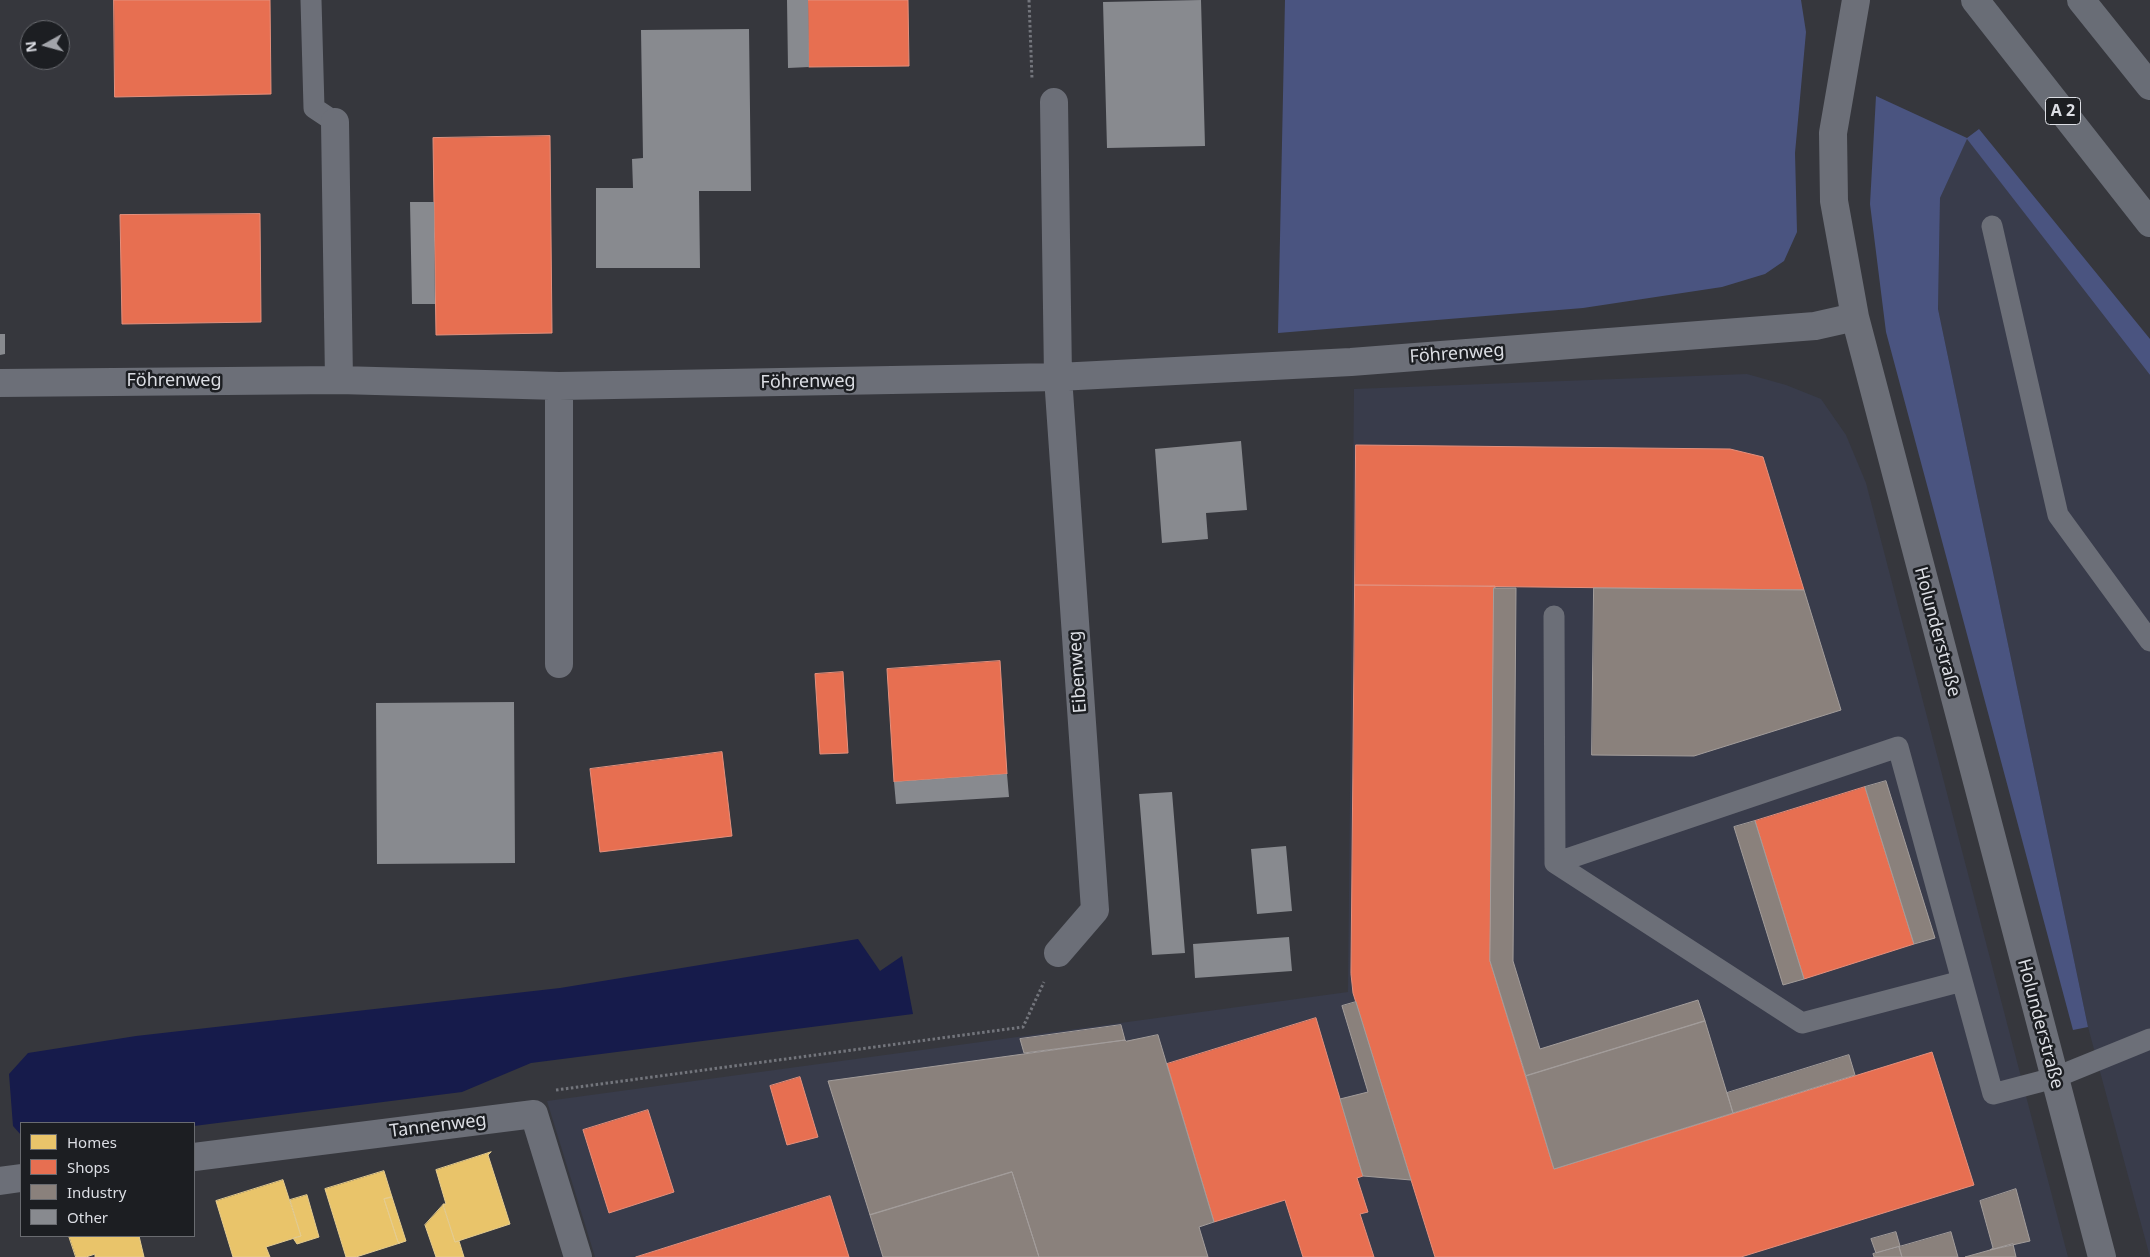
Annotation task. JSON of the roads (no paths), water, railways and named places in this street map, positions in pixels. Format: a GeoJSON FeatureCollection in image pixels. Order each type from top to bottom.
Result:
{"type":"FeatureCollection","features":[{"type":"Feature","properties":{"kind":"highway","name":"A 2"},"geometry":{"type":"LineString","coordinates":[[1975,0],[2150,223]]}},
{"type":"Feature","properties":{"kind":"highway"},"geometry":{"type":"LineString","coordinates":[[2081,0],[2150,86]]}},
{"type":"Feature","properties":{"kind":"street","name":"Holunderstraße"},"geometry":{"type":"LineString","coordinates":[[1856,0],[1833,133],[1834,201],[1855,317],[2102,1257]]}},
{"type":"Feature","properties":{"kind":"street"},"geometry":{"type":"LineString","coordinates":[[1054,102],[1058,377]]}},
{"type":"Feature","properties":{"kind":"street"},"geometry":{"type":"LineString","coordinates":[[335,122],[339,380]]}},
{"type":"Feature","properties":{"kind":"street","name":"Föhrenweg"},"geometry":{"type":"LineString","coordinates":[[4,382],[339,380],[559,386],[1058,377],[1351,362],[1815,326],[1855,317]]}},
{"type":"Feature","properties":{"kind":"street","name":"Eibenweg"},"geometry":{"type":"LineString","coordinates":[[1058,377],[1095,910],[1058,953]]}},
{"type":"Feature","properties":{"kind":"street"},"geometry":{"type":"LineString","coordinates":[[559,386],[559,664]]}},
{"type":"Feature","properties":{"kind":"street","name":"Tannenweg"},"geometry":{"type":"LineString","coordinates":[[195,1157],[534,1114],[578,1257]]}},
{"type":"Feature","properties":{"kind":"street"},"geometry":{"type":"LineString","coordinates":[[0,1181],[20,1178]]}},
{"type":"Feature","properties":{"kind":"lane"},"geometry":{"type":"LineString","coordinates":[[311,0],[314,108],[335,122]]}},
{"type":"Feature","properties":{"kind":"lane"},"geometry":{"type":"LineString","coordinates":[[1992,226],[2058,515],[2150,641]]}},
{"type":"Feature","properties":{"kind":"lane"},"geometry":{"type":"LineString","coordinates":[[1554,616],[1555,863]]}},
{"type":"Feature","properties":{"kind":"lane"},"geometry":{"type":"LineString","coordinates":[[1555,863],[1898,747],[1993,1094],[2054,1078],[2150,1039]]}},
{"type":"Feature","properties":{"kind":"lane"},"geometry":{"type":"LineString","coordinates":[[1555,863],[1802,1023],[1962,981]]}}]}
